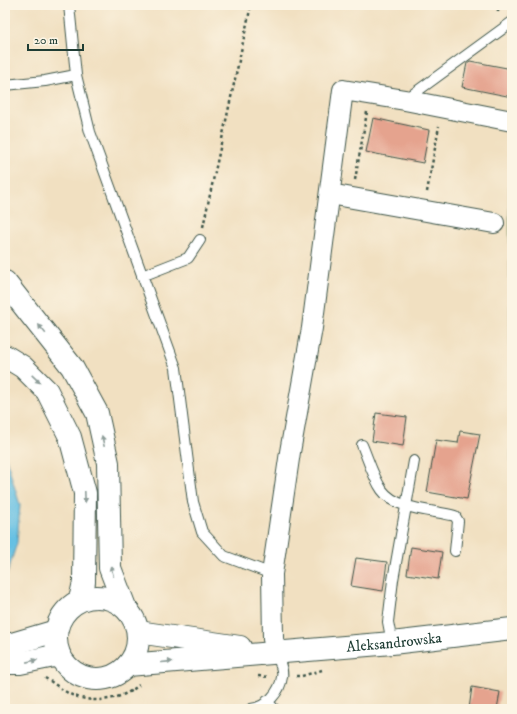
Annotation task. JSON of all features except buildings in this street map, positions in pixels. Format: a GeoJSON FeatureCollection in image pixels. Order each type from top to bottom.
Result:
{"type":"FeatureCollection","features":[{"type":"Feature","properties":{"kind":"main road"},"geometry":{"type":"LineString","coordinates":[[5,282],[72,367],[97,413],[108,463],[110,568],[125,607]]}},
{"type":"Feature","properties":{"kind":"main road"},"geometry":{"type":"LineString","coordinates":[[5,356],[23,367],[47,391],[70,437],[85,493],[84,582],[80,600]]}},
{"type":"Feature","properties":{"kind":"main road"},"geometry":{"type":"LineString","coordinates":[[91,596],[115,600],[125,607],[131,614],[138,632],[138,644],[135,655],[128,665],[118,674],[105,678],[91,679],[78,675],[67,667],[59,655],[56,643],[56,631],[60,618],[68,607],[91,596]]}},
{"type":"Feature","properties":{"kind":"main road","name":"Aleksandrowska"},"geometry":{"type":"LineString","coordinates":[[128,665],[392,643],[512,629]]}},
{"type":"Feature","properties":{"kind":"main road"},"geometry":{"type":"LineString","coordinates":[[5,646],[56,631]]}},
{"type":"Feature","properties":{"kind":"main road","name":"Aleksandrowska"},"geometry":{"type":"LineString","coordinates":[[138,632],[276,652]]}},
{"type":"Feature","properties":{"kind":"main road"},"geometry":{"type":"LineString","coordinates":[[5,663],[20,663],[59,655]]}},
{"type":"Feature","properties":{"kind":"street"},"geometry":{"type":"LineString","coordinates":[[276,652],[273,639],[272,574],[290,452],[306,367],[343,90],[405,100],[512,121]]}},
{"type":"Feature","properties":{"kind":"street"},"geometry":{"type":"LineString","coordinates":[[330,194],[494,223]]}},
{"type":"Feature","properties":{"kind":"lane"},"geometry":{"type":"LineString","coordinates":[[69,5],[76,75],[90,132],[176,368],[193,502],[202,532],[224,556],[272,574]]}},
{"type":"Feature","properties":{"kind":"lane"},"geometry":{"type":"LineString","coordinates":[[405,100],[512,23]]}},
{"type":"Feature","properties":{"kind":"lane"},"geometry":{"type":"LineString","coordinates":[[5,85],[45,81],[76,75]]}},
{"type":"Feature","properties":{"kind":"lane"},"geometry":{"type":"LineString","coordinates":[[142,276],[188,258],[200,240]]}},
{"type":"Feature","properties":{"kind":"lane"},"geometry":{"type":"LineString","coordinates":[[362,445],[382,490],[401,505],[455,516],[458,521],[455,551]]}},
{"type":"Feature","properties":{"kind":"lane"},"geometry":{"type":"LineString","coordinates":[[392,643],[388,622],[393,580],[414,461]]}},
{"type":"Feature","properties":{"kind":"lane"},"geometry":{"type":"LineString","coordinates":[[251,709],[270,705],[275,696],[283,676],[276,652]]}},
{"type":"Feature","properties":{"kind":"path"},"geometry":{"type":"LineString","coordinates":[[200,240],[251,5]]}},
{"type":"Feature","properties":{"kind":"path"},"geometry":{"type":"LineString","coordinates":[[352,198],[370,94]]}},
{"type":"Feature","properties":{"kind":"path"},"geometry":{"type":"LineString","coordinates":[[423,210],[442,107]]}},
{"type":"Feature","properties":{"kind":"green space"},"geometry":{"type":"Polygon","coordinates":[[[509,175],[512,176],[511,461],[509,175]]]}},
{"type":"Feature","properties":{"kind":"water"},"geometry":{"type":"Polygon","coordinates":[[[5,455],[20,505],[17,543],[5,576],[5,455]]]}}]}
